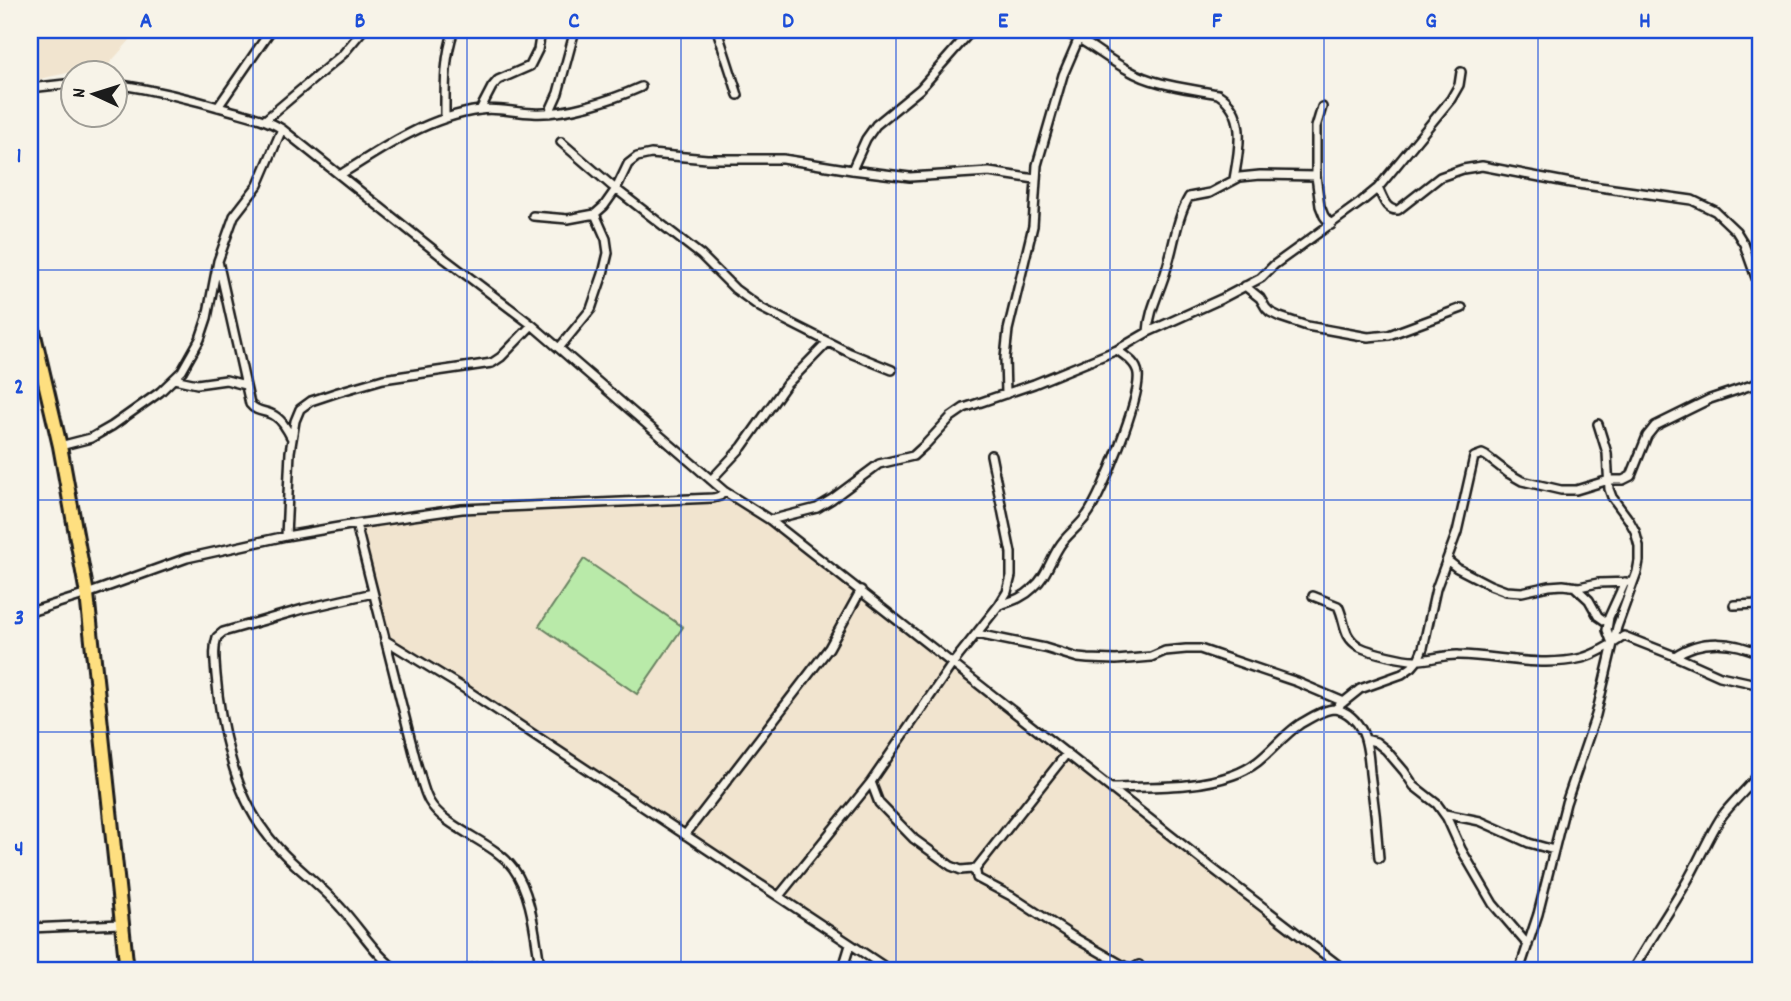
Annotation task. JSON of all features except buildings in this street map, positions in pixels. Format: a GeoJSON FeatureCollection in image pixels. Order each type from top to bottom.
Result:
{"type":"FeatureCollection","features":[{"type":"Feature","properties":{"kind":"highway"},"geometry":{"type":"LineString","coordinates":[[30,318],[60,446],[87,594],[127,971]]}},
{"type":"Feature","properties":{"kind":"street"},"geometry":{"type":"LineString","coordinates":[[218,107],[271,30]]}},
{"type":"Feature","properties":{"kind":"street"},"geometry":{"type":"LineString","coordinates":[[265,120],[334,63],[363,30]]}},
{"type":"Feature","properties":{"kind":"street"},"geometry":{"type":"LineString","coordinates":[[445,118],[444,77],[454,30]]}},
{"type":"Feature","properties":{"kind":"street"},"geometry":{"type":"LineString","coordinates":[[528,30],[556,30]]}},
{"type":"Feature","properties":{"kind":"street"},"geometry":{"type":"LineString","coordinates":[[549,113],[558,93],[575,30]]}},
{"type":"Feature","properties":{"kind":"street"},"geometry":{"type":"LineString","coordinates":[[717,30],[738,95]]}},
{"type":"Feature","properties":{"kind":"street"},"geometry":{"type":"LineString","coordinates":[[852,170],[866,139],[876,125],[920,89],[972,30]]}},
{"type":"Feature","properties":{"kind":"street"},"geometry":{"type":"LineString","coordinates":[[1056,30],[1079,38],[1128,71],[1142,77],[1218,94],[1224,98],[1234,110],[1240,125],[1234,179]]}},
{"type":"Feature","properties":{"kind":"street"},"geometry":{"type":"LineString","coordinates":[[480,110],[498,80],[530,66],[538,50],[541,31]]}},
{"type":"Feature","properties":{"kind":"street"},"geometry":{"type":"LineString","coordinates":[[1006,394],[1009,330],[1033,226],[1035,179],[1058,90],[1079,38]]}},
{"type":"Feature","properties":{"kind":"street"},"geometry":{"type":"LineString","coordinates":[[770,520],[817,508],[879,464],[916,454],[951,417],[964,408],[1117,350],[1148,332],[1261,278],[1274,265],[1378,188],[1451,99],[1459,85],[1461,72]]}},
{"type":"Feature","properties":{"kind":"street"},"geometry":{"type":"LineString","coordinates":[[30,88],[60,85]]}},
{"type":"Feature","properties":{"kind":"street"},"geometry":{"type":"LineString","coordinates":[[130,86],[265,120],[282,129],[532,325],[724,491],[770,520],[861,590],[1346,971]]}},
{"type":"Feature","properties":{"kind":"street"},"geometry":{"type":"LineString","coordinates":[[340,175],[412,132],[445,118],[480,110],[549,113],[620,97],[641,87]]}},
{"type":"Feature","properties":{"kind":"street"},"geometry":{"type":"LineString","coordinates":[[1322,107],[1316,127],[1316,176],[1321,211],[1331,225]]}},
{"type":"Feature","properties":{"kind":"street"},"geometry":{"type":"LineString","coordinates":[[60,446],[91,438],[113,426],[160,392],[182,371],[200,339],[210,306],[218,261],[234,216],[258,185],[282,129]]}},
{"type":"Feature","properties":{"kind":"street"},"geometry":{"type":"LineString","coordinates":[[561,142],[701,255],[750,301],[828,342],[892,370]]}},
{"type":"Feature","properties":{"kind":"street"},"geometry":{"type":"LineString","coordinates":[[533,216],[568,219],[595,214],[616,189],[628,164],[637,157],[651,153],[707,159],[783,159],[909,177],[989,172],[1035,179]]}},
{"type":"Feature","properties":{"kind":"street"},"geometry":{"type":"LineString","coordinates":[[1378,188],[1388,208],[1394,211],[1440,177],[1482,166],[1572,183],[1692,200],[1715,211],[1736,231],[1744,244],[1761,292]]}},
{"type":"Feature","properties":{"kind":"street"},"geometry":{"type":"LineString","coordinates":[[1148,332],[1151,310],[1163,281],[1188,200],[1213,192],[1234,179],[1260,175],[1316,176]]}},
{"type":"Feature","properties":{"kind":"street"},"geometry":{"type":"LineString","coordinates":[[559,348],[591,309],[603,274],[608,253],[606,239],[595,214]]}},
{"type":"Feature","properties":{"kind":"street"},"geometry":{"type":"LineString","coordinates":[[218,261],[247,397],[252,407],[275,416],[292,439]]}},
{"type":"Feature","properties":{"kind":"street"},"geometry":{"type":"LineString","coordinates":[[1245,286],[1260,298],[1270,312],[1280,317],[1307,326],[1368,337],[1389,335],[1462,308]]}},
{"type":"Feature","properties":{"kind":"street"},"geometry":{"type":"LineString","coordinates":[[286,536],[292,439],[300,409],[311,401],[383,379],[492,363],[532,325]]}},
{"type":"Feature","properties":{"kind":"street"},"geometry":{"type":"LineString","coordinates":[[711,480],[742,447],[786,385],[828,342]]}},
{"type":"Feature","properties":{"kind":"street"},"geometry":{"type":"LineString","coordinates":[[999,605],[1024,596],[1039,582],[1060,545],[1088,515],[1100,494],[1133,403],[1138,379],[1136,367],[1117,350]]}},
{"type":"Feature","properties":{"kind":"street"},"geometry":{"type":"LineString","coordinates":[[174,379],[197,384],[226,380],[245,385]]}},
{"type":"Feature","properties":{"kind":"street"},"geometry":{"type":"LineString","coordinates":[[1112,788],[1197,783],[1233,776],[1267,756],[1301,724],[1335,709],[1360,690],[1402,674],[1412,667],[1423,648],[1436,589],[1457,532],[1473,459],[1476,456],[1482,454],[1522,481],[1546,487],[1576,490],[1609,480],[1623,480],[1632,476],[1647,436],[1655,426],[1710,398],[1761,382]]}},
{"type":"Feature","properties":{"kind":"street"},"geometry":{"type":"LineString","coordinates":[[1598,424],[1607,453],[1612,497],[1629,520],[1639,546],[1639,561],[1609,617],[1607,630],[1612,644]]}},
{"type":"Feature","properties":{"kind":"street"},"geometry":{"type":"LineString","coordinates":[[779,896],[871,782],[953,663],[999,605],[1010,584],[1011,553],[990,455]]}},
{"type":"Feature","properties":{"kind":"street"},"geometry":{"type":"LineString","coordinates":[[30,612],[187,558],[286,536],[462,509],[713,498],[724,491]]}},
{"type":"Feature","properties":{"kind":"street"},"geometry":{"type":"LineString","coordinates":[[356,524],[428,800],[446,818],[500,855],[520,877],[529,902],[541,971]]}},
{"type":"Feature","properties":{"kind":"street"},"geometry":{"type":"LineString","coordinates":[[1447,560],[1457,568],[1506,591],[1522,592],[1549,586],[1575,587],[1629,582]]}},
{"type":"Feature","properties":{"kind":"street"},"geometry":{"type":"LineString","coordinates":[[1519,971],[1538,914],[1566,803],[1596,715],[1629,582]]}},
{"type":"Feature","properties":{"kind":"street"},"geometry":{"type":"LineString","coordinates":[[1575,587],[1589,600],[1598,616],[1608,623]]}},
{"type":"Feature","properties":{"kind":"street"},"geometry":{"type":"LineString","coordinates":[[685,835],[829,648],[861,590]]}},
{"type":"Feature","properties":{"kind":"street"},"geometry":{"type":"LineString","coordinates":[[373,593],[303,609],[223,632],[216,637],[215,655],[221,714],[229,754],[253,814],[273,843],[323,889],[387,963],[399,971]]}},
{"type":"Feature","properties":{"kind":"street"},"geometry":{"type":"LineString","coordinates":[[1312,596],[1338,606],[1346,634],[1359,647],[1403,659],[1458,655],[1524,661],[1563,661],[1596,653],[1624,636],[1720,677],[1761,685]]}},
{"type":"Feature","properties":{"kind":"street"},"geometry":{"type":"LineString","coordinates":[[1734,605],[1761,604]]}},
{"type":"Feature","properties":{"kind":"street"},"geometry":{"type":"LineString","coordinates":[[977,634],[1088,659],[1150,657],[1165,652],[1200,649],[1297,682],[1344,702]]}},
{"type":"Feature","properties":{"kind":"street"},"geometry":{"type":"LineString","coordinates":[[386,640],[465,689],[891,971]]}},
{"type":"Feature","properties":{"kind":"street"},"geometry":{"type":"LineString","coordinates":[[1675,656],[1692,647],[1727,643],[1761,654]]}},
{"type":"Feature","properties":{"kind":"street"},"geometry":{"type":"LineString","coordinates":[[1335,709],[1351,716],[1365,738],[1379,858]]}},
{"type":"Feature","properties":{"kind":"street"},"geometry":{"type":"LineString","coordinates":[[1365,738],[1386,750],[1414,786],[1444,814],[1493,904],[1528,945]]}},
{"type":"Feature","properties":{"kind":"street"},"geometry":{"type":"LineString","coordinates":[[974,871],[1067,753]]}},
{"type":"Feature","properties":{"kind":"street"},"geometry":{"type":"LineString","coordinates":[[1632,971],[1681,892],[1720,819],[1761,771]]}},
{"type":"Feature","properties":{"kind":"street"},"geometry":{"type":"LineString","coordinates":[[871,782],[879,803],[914,839],[951,866],[961,870],[972,869],[977,878],[1012,896],[1127,968],[1132,969],[1139,965]]}},
{"type":"Feature","properties":{"kind":"street"},"geometry":{"type":"LineString","coordinates":[[1444,814],[1480,821],[1529,843],[1554,850]]}},
{"type":"Feature","properties":{"kind":"street"},"geometry":{"type":"LineString","coordinates":[[30,928],[121,924]]}},
{"type":"Feature","properties":{"kind":"street"},"geometry":{"type":"LineString","coordinates":[[842,971],[850,945]]}},
{"type":"Feature","properties":{"kind":"street"},"geometry":{"type":"LineString","coordinates":[[457,971],[509,965],[530,971]]}},
{"type":"Feature","properties":{"kind":"shaded area"},"geometry":{"type":"Polygon","coordinates":[[[30,30],[139,30],[113,60],[60,60],[60,75],[30,81],[30,30]]]}},
{"type":"Feature","properties":{"kind":"shaded area"},"geometry":{"type":"Polygon","coordinates":[[[718,499],[749,502],[1091,775],[1350,971],[899,971],[389,636],[360,524],[450,504],[718,499]]]}},
{"type":"Feature","properties":{"kind":"green space"},"geometry":{"type":"Polygon","coordinates":[[[584,559],[683,627],[637,694],[539,626],[584,559]]]}}]}
